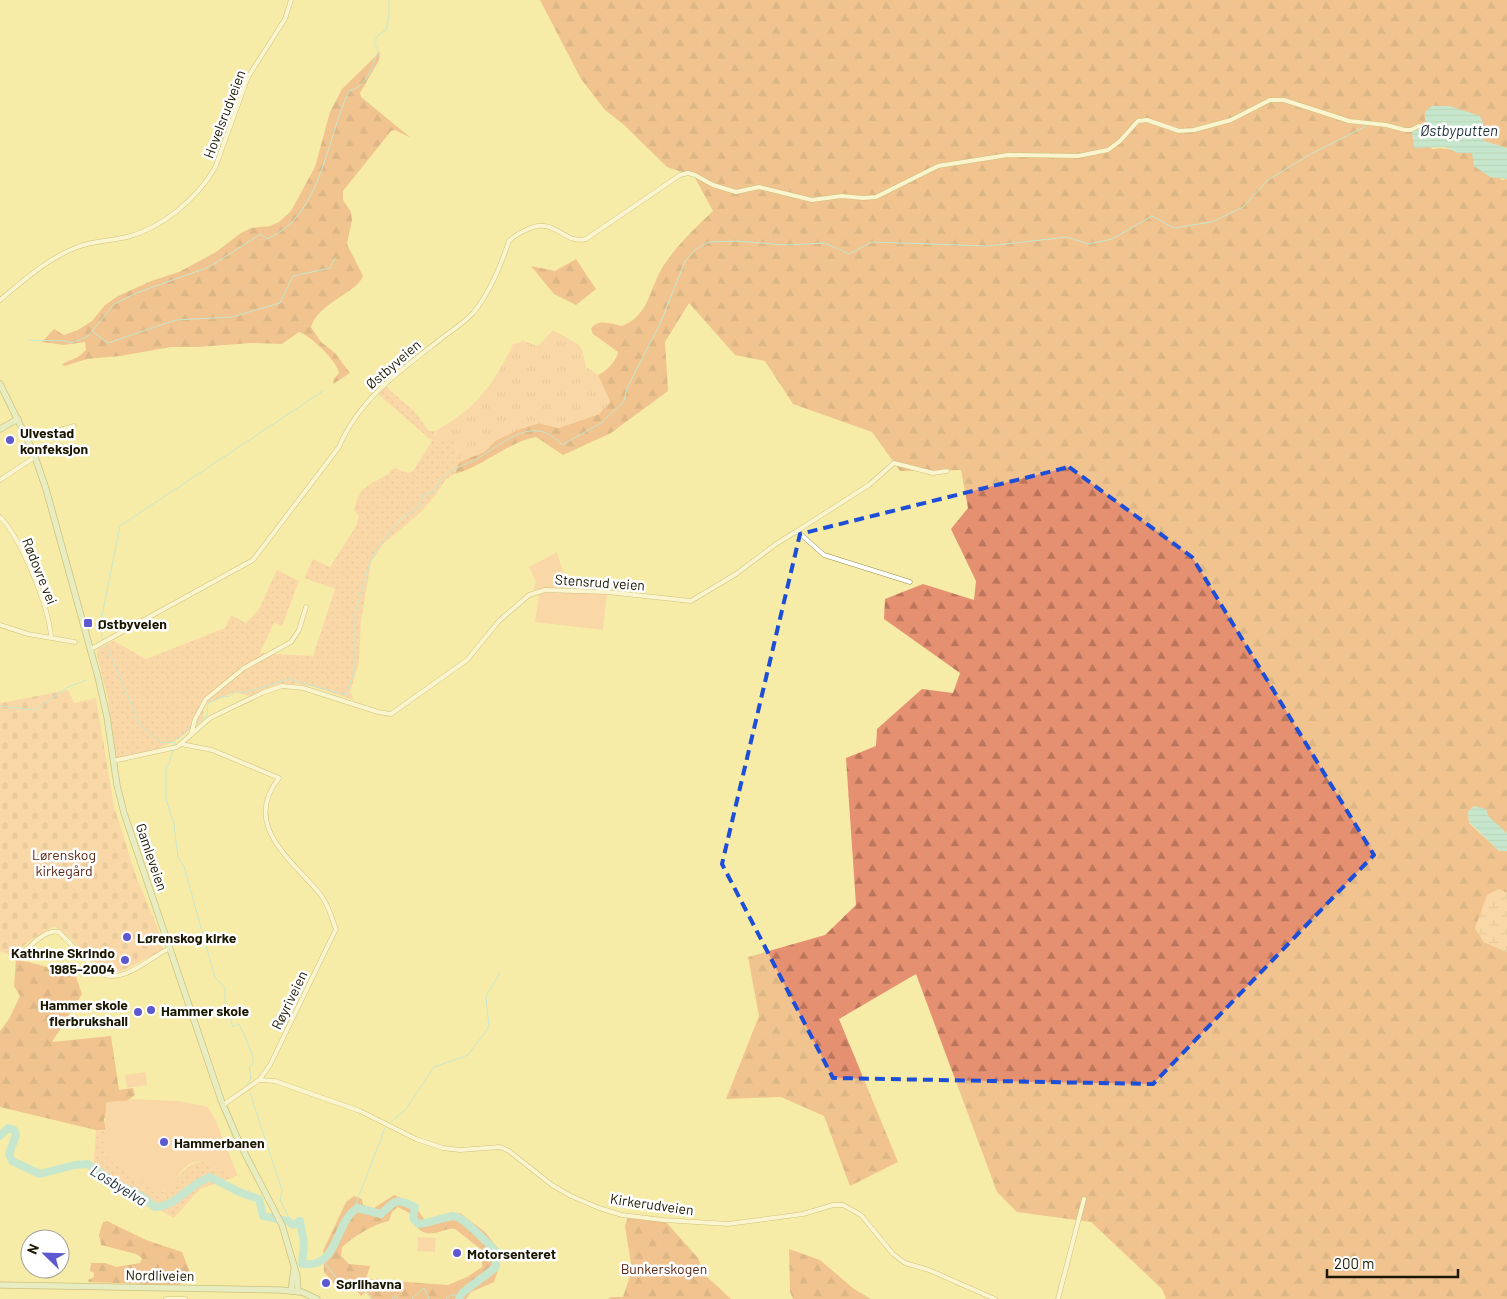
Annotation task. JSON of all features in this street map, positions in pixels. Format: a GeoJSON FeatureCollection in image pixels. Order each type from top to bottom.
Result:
{"type":"FeatureCollection","features":[{"type":"Feature","properties":{"kind":"main road","name":"Gamleveien"},"geometry":{"type":"LineString","coordinates":[[0,384],[35,457],[91,649],[107,718],[121,803],[223,1105],[240,1144],[284,1230],[294,1269],[294,1291]]}},
{"type":"Feature","properties":{"kind":"main road"},"geometry":{"type":"LineString","coordinates":[[0,429],[18,419]]}},
{"type":"Feature","properties":{"kind":"main road","name":"Nordliveien"},"geometry":{"type":"LineString","coordinates":[[0,1285],[294,1291],[317,1299]]}},
{"type":"Feature","properties":{"kind":"street","name":"Hovelsrudveien"},"geometry":{"type":"LineString","coordinates":[[0,300],[32,274],[66,252],[77,247],[130,236],[161,221],[190,200],[208,180],[215,168],[248,77],[285,19],[291,0]]}},
{"type":"Feature","properties":{"kind":"street","name":"Østbyveien"},"geometry":{"type":"LineString","coordinates":[[91,649],[253,560],[339,447],[351,422],[396,373],[474,311],[495,276],[513,237],[535,226],[542,224],[573,238],[586,238],[673,178],[688,173],[725,190],[736,192],[760,187],[812,200],[842,196],[876,197],[938,166],[1008,155],[1078,156],[1108,150],[1120,141],[1138,121],[1146,120],[1178,131],[1194,130],[1231,120],[1270,100],[1284,100],[1349,121],[1386,125],[1405,130],[1411,130],[1419,126]]}},
{"type":"Feature","properties":{"kind":"street"},"geometry":{"type":"LineString","coordinates":[[27,439],[74,426]]}},
{"type":"Feature","properties":{"kind":"street"},"geometry":{"type":"LineString","coordinates":[[0,480],[35,457]]}},
{"type":"Feature","properties":{"kind":"street","name":"Stensrud veien"},"geometry":{"type":"LineString","coordinates":[[113,761],[163,751],[181,744],[210,718],[262,693],[282,686],[303,688],[378,712],[391,714],[467,660],[499,621],[529,595],[537,591],[607,592],[696,600],[736,574],[776,544],[869,485],[894,463],[933,473],[946,471]]}},
{"type":"Feature","properties":{"kind":"street","name":"Rødovre vei"},"geometry":{"type":"LineString","coordinates":[[0,517],[6,523],[24,554],[41,599],[51,637]]}},
{"type":"Feature","properties":{"kind":"street"},"geometry":{"type":"LineString","coordinates":[[797,532],[824,555],[910,582]]}},
{"type":"Feature","properties":{"kind":"street"},"geometry":{"type":"LineString","coordinates":[[191,735],[195,719],[206,699],[244,668],[291,642],[298,630],[306,607]]}},
{"type":"Feature","properties":{"kind":"street"},"geometry":{"type":"LineString","coordinates":[[0,625],[11,630],[75,642]]}},
{"type":"Feature","properties":{"kind":"street","name":"Røyriveien"},"geometry":{"type":"LineString","coordinates":[[181,744],[218,752],[279,778],[273,785],[265,808],[264,817],[266,825],[293,866],[324,899],[335,927],[335,933],[286,1034],[270,1065],[259,1080]]}},
{"type":"Feature","properties":{"kind":"street"},"geometry":{"type":"LineString","coordinates":[[23,952],[44,935],[54,931],[60,932],[98,972],[106,976],[115,976],[124,974],[170,948]]}},
{"type":"Feature","properties":{"kind":"street"},"geometry":{"type":"LineString","coordinates":[[223,1105],[259,1080]]}},
{"type":"Feature","properties":{"kind":"street","name":"Kirkerudveien"},"geometry":{"type":"LineString","coordinates":[[259,1080],[275,1081],[360,1111],[416,1139],[444,1148],[460,1150],[500,1147],[509,1151],[552,1185],[571,1196],[622,1215],[663,1220],[728,1224],[803,1214],[832,1205],[843,1205],[861,1215],[893,1254],[905,1263],[929,1270],[994,1299]]}},
{"type":"Feature","properties":{"kind":"street"},"geometry":{"type":"LineString","coordinates":[[1058,1299],[1084,1199]]}},
{"type":"Feature","properties":{"kind":"street"},"geometry":{"type":"LineString","coordinates":[[166,1299],[185,1299]]}},
{"type":"Feature","properties":{"kind":"highlighted area"},"geometry":{"type":"Polygon","coordinates":[[[1069,467],[1192,557],[1374,855],[1153,1084],[833,1078],[722,864],[800,534],[1069,467]]]}},
{"type":"Feature","properties":{"kind":"green space"},"geometry":{"type":"Polygon","coordinates":[[[540,0],[1507,0],[1507,148],[1484,141],[1483,123],[1425,112],[1425,124],[1422,128],[1432,149],[1443,148],[1472,153],[1502,180],[1507,179],[1507,833],[1474,806],[1468,812],[1469,823],[1499,851],[1507,851],[1507,893],[1498,889],[1475,928],[1484,942],[1507,952],[1507,1299],[1166,1299],[1162,1289],[1091,1222],[1017,1212],[997,1192],[916,974],[839,1019],[898,1162],[850,1186],[824,1116],[781,1097],[726,1099],[759,1016],[748,957],[825,935],[856,905],[846,758],[876,746],[877,729],[922,689],[953,693],[960,673],[884,619],[885,599],[923,584],[974,600],[976,581],[951,529],[968,508],[961,470],[900,471],[872,432],[793,404],[765,361],[735,355],[689,303],[665,342],[668,391],[611,433],[563,455],[536,437],[515,444],[476,466],[455,474],[459,462],[484,452],[495,441],[517,430],[539,423],[558,428],[599,414],[610,402],[598,375],[611,365],[616,359],[618,352],[593,334],[591,329],[601,323],[622,326],[638,315],[644,308],[669,257],[687,236],[713,211],[694,176],[667,167],[624,125],[605,110],[581,79],[540,0]]]}},
{"type":"Feature","properties":{"kind":"green space"},"geometry":{"type":"Polygon","coordinates":[[[380,52],[379,60],[360,93],[361,97],[411,138],[395,130],[391,131],[343,191],[343,200],[351,212],[352,220],[347,244],[363,276],[353,288],[321,311],[311,327],[321,342],[335,353],[350,373],[333,384],[334,379],[339,373],[334,362],[316,343],[299,332],[282,344],[251,343],[171,347],[120,356],[87,359],[65,366],[62,365],[78,357],[86,350],[85,342],[64,345],[42,342],[54,329],[64,335],[78,330],[92,321],[105,305],[118,296],[151,281],[179,272],[216,252],[241,233],[251,228],[270,226],[279,222],[291,211],[315,167],[330,112],[342,89],[380,52]]]}},
{"type":"Feature","properties":{"kind":"green space"},"geometry":{"type":"Polygon","coordinates":[[[576,259],[596,289],[576,305],[554,294],[531,266],[555,271],[576,259]]]}},
{"type":"Feature","properties":{"kind":"green space"},"geometry":{"type":"Polygon","coordinates":[[[553,330],[578,344],[582,350],[586,367],[598,375],[610,402],[599,414],[558,428],[539,423],[517,430],[495,441],[484,452],[459,462],[454,440],[437,440],[436,431],[468,409],[482,395],[499,370],[513,344],[523,341],[538,346],[553,330]]]}},
{"type":"Feature","properties":{"kind":"green space"},"geometry":{"type":"Polygon","coordinates":[[[385,386],[414,411],[429,431],[436,431],[435,435],[440,439],[454,440],[459,462],[455,474],[446,479],[435,496],[418,515],[383,544],[371,562],[361,621],[359,662],[350,692],[354,700],[302,684],[278,685],[250,696],[234,692],[205,705],[203,720],[172,742],[153,750],[116,758],[108,699],[97,655],[98,648],[114,641],[146,659],[225,628],[231,615],[246,623],[259,609],[277,570],[299,581],[282,626],[274,623],[260,653],[313,656],[335,589],[304,578],[313,559],[330,567],[356,526],[359,516],[354,510],[361,492],[394,468],[409,473],[413,471],[432,441],[378,394],[385,386]]]}},
{"type":"Feature","properties":{"kind":"green space"},"geometry":{"type":"Polygon","coordinates":[[[557,552],[568,590],[607,592],[603,630],[535,622],[539,595],[533,589],[536,582],[529,567],[557,552]]]}},
{"type":"Feature","properties":{"kind":"green space","name":"Lørenskog kirkegård"},"geometry":{"type":"Polygon","coordinates":[[[68,690],[74,703],[96,698],[114,806],[136,876],[158,929],[163,950],[122,971],[103,972],[73,941],[54,926],[31,940],[11,956],[0,951],[0,703],[68,690]]]}},
{"type":"Feature","properties":{"kind":"green space"},"geometry":{"type":"Polygon","coordinates":[[[1498,889],[1507,893],[1507,952],[1484,942],[1475,928],[1487,895],[1498,889]]]}},
{"type":"Feature","properties":{"kind":"green space"},"geometry":{"type":"Polygon","coordinates":[[[16,959],[75,974],[82,994],[52,1042],[111,1036],[119,1090],[133,1088],[135,1095],[126,1102],[117,1101],[104,1119],[106,1130],[96,1130],[0,1107],[0,1031],[9,1019],[20,996],[14,986],[16,959]]]}},
{"type":"Feature","properties":{"kind":"green space"},"geometry":{"type":"Polygon","coordinates":[[[146,1072],[147,1085],[127,1088],[125,1075],[146,1072]]]}},
{"type":"Feature","properties":{"kind":"green space","name":"Hammerbanen"},"geometry":{"type":"Polygon","coordinates":[[[132,1099],[179,1101],[208,1107],[215,1119],[238,1176],[233,1176],[207,1163],[195,1162],[189,1164],[169,1187],[157,1193],[113,1163],[104,1153],[106,1103],[132,1099]]]}},
{"type":"Feature","properties":{"kind":"green space"},"geometry":{"type":"Polygon","coordinates":[[[96,1130],[106,1131],[104,1153],[107,1157],[133,1177],[163,1192],[186,1169],[198,1162],[214,1165],[235,1177],[200,1189],[174,1218],[93,1173],[96,1130]]]}},
{"type":"Feature","properties":{"kind":"green space"},"geometry":{"type":"Polygon","coordinates":[[[394,1195],[413,1203],[424,1219],[438,1221],[460,1213],[485,1232],[500,1251],[500,1265],[494,1282],[471,1292],[466,1299],[371,1299],[366,1292],[361,1296],[354,1287],[339,1289],[324,1272],[323,1251],[346,1202],[354,1196],[362,1199],[363,1205],[374,1208],[394,1195]],[[398,1207],[392,1212],[389,1221],[364,1231],[342,1247],[341,1256],[349,1264],[370,1266],[366,1279],[448,1285],[467,1277],[482,1267],[482,1250],[455,1229],[431,1233],[423,1232],[418,1228],[409,1213],[398,1207]]]}},
{"type":"Feature","properties":{"kind":"green space","name":"Bunkerskogen"},"geometry":{"type":"Polygon","coordinates":[[[628,1217],[666,1222],[698,1258],[704,1274],[731,1299],[608,1299],[611,1297],[623,1297],[632,1270],[625,1226],[628,1217]]]}},
{"type":"Feature","properties":{"kind":"green space"},"geometry":{"type":"Polygon","coordinates":[[[107,1221],[146,1240],[182,1252],[193,1280],[177,1285],[89,1282],[88,1280],[94,1277],[94,1273],[90,1271],[91,1263],[105,1263],[116,1267],[140,1263],[142,1258],[136,1254],[101,1245],[99,1235],[103,1222],[107,1221]]]}},
{"type":"Feature","properties":{"kind":"green space"},"geometry":{"type":"Polygon","coordinates":[[[418,1237],[436,1238],[435,1252],[417,1251],[418,1237]]]}},
{"type":"Feature","properties":{"kind":"green space"},"geometry":{"type":"Polygon","coordinates":[[[789,1249],[820,1260],[854,1289],[871,1299],[793,1299],[790,1292],[789,1249]]]}},
{"type":"Feature","properties":{"kind":"water","name":"Østbyputten"},"geometry":{"type":"Polygon","coordinates":[[[1432,106],[1449,106],[1480,116],[1483,123],[1484,141],[1507,148],[1507,179],[1490,177],[1474,166],[1472,153],[1458,153],[1445,147],[1414,148],[1412,132],[1425,124],[1425,112],[1432,106]]]}},
{"type":"Feature","properties":{"kind":"water"},"geometry":{"type":"Polygon","coordinates":[[[1474,806],[1486,809],[1489,817],[1507,833],[1507,851],[1499,851],[1469,822],[1468,812],[1474,806]]]}},
{"type":"Feature","properties":{"kind":"waterway"},"geometry":{"type":"LineString","coordinates":[[29,340],[65,341],[71,343],[88,336],[114,304],[139,292],[209,267],[261,234],[267,239],[285,228],[300,213],[311,195],[349,91],[365,81],[371,70],[378,51],[374,43],[378,35],[386,30],[389,16],[389,0]]}},
{"type":"Feature","properties":{"kind":"waterway"},"geometry":{"type":"LineString","coordinates":[[196,723],[207,716],[208,703],[224,696],[229,697],[236,691],[243,693],[289,679],[346,695],[355,668],[355,613],[370,562],[376,550],[401,519],[420,506],[423,495],[435,491],[443,477],[454,469],[473,461],[521,433],[541,432],[552,436],[562,445],[601,423],[624,401],[627,388],[660,324],[685,261],[696,249],[709,242],[737,241],[785,245],[825,243],[849,254],[872,242],[988,246],[1067,237],[1088,244],[1112,239],[1152,216],[1174,228],[1212,222],[1243,207],[1268,180],[1309,155],[1368,125]]}},
{"type":"Feature","properties":{"kind":"waterway"},"geometry":{"type":"LineString","coordinates":[[93,332],[108,343],[176,320],[232,317],[280,303],[293,276],[330,268],[335,258]]}},
{"type":"Feature","properties":{"kind":"waterway"},"geometry":{"type":"LineString","coordinates":[[102,639],[101,621],[120,526],[323,391]]}},
{"type":"Feature","properties":{"kind":"waterway"},"geometry":{"type":"LineString","coordinates":[[106,645],[140,725],[161,743],[173,742]]}},
{"type":"Feature","properties":{"kind":"waterway"},"geometry":{"type":"LineString","coordinates":[[0,706],[35,710],[68,687],[87,680]]}},
{"type":"Feature","properties":{"kind":"waterway"},"geometry":{"type":"LineString","coordinates":[[192,725],[178,739],[176,738],[169,764],[166,766],[166,799],[174,824],[178,858],[184,866],[215,977],[225,988],[225,1004],[230,1011],[228,1013],[233,1027],[239,1024],[253,1055],[253,1064],[249,1067],[251,1078],[247,1085]]}},
{"type":"Feature","properties":{"kind":"waterway"},"geometry":{"type":"LineString","coordinates":[[391,1122],[405,1110],[434,1067],[468,1055],[489,1027],[486,996],[500,973]]}},
{"type":"Feature","properties":{"kind":"waterway"},"geometry":{"type":"LineString","coordinates":[[250,1093],[282,1190],[280,1200],[289,1218],[288,1221]]}},
{"type":"Feature","properties":{"kind":"waterway","name":"Losbyelva"},"geometry":{"type":"LineString","coordinates":[[0,1136],[8,1128],[14,1130],[16,1135],[9,1154],[12,1161],[40,1174],[74,1165],[88,1164],[117,1184],[141,1196],[155,1207],[170,1203],[196,1184],[210,1177],[239,1192],[259,1199],[263,1216],[288,1221],[293,1225],[300,1221],[304,1244],[302,1264],[314,1264],[330,1252],[344,1224],[357,1208],[381,1214],[393,1203],[400,1201],[415,1207],[413,1218],[418,1224],[453,1216],[457,1217],[469,1225],[498,1253],[495,1268],[462,1293],[459,1299]]}},
{"type":"Feature","properties":{"kind":"waterway"},"geometry":{"type":"LineString","coordinates":[[354,1209],[385,1128]]}},
{"type":"Feature","properties":{"kind":"waterway"},"geometry":{"type":"LineString","coordinates":[[323,1261],[342,1285],[363,1290],[372,1299]]}},
{"type":"Feature","properties":{"kind":"waterway"},"geometry":{"type":"LineString","coordinates":[[412,1299],[424,1288],[429,1299]]}},
{"type":"Feature","properties":{"kind":"waterway"},"geometry":{"type":"LineString","coordinates":[[392,1299],[396,1295],[398,1299]]}},
{"type":"Feature","properties":{"kind":"waterway"},"geometry":{"type":"LineString","coordinates":[[446,1299],[450,1295],[456,1295],[458,1298]]}},
{"type":"Feature","properties":{"kind":"place","name":"Ulvestad konfeksjon"},"geometry":{"type":"Point","coordinates":[10,440]}},
{"type":"Feature","properties":{"kind":"place","name":"Østbyveien"},"geometry":{"type":"Point","coordinates":[88,623]}},
{"type":"Feature","properties":{"kind":"place","name":"Lørenskog kirke"},"geometry":{"type":"Point","coordinates":[127,937]}},
{"type":"Feature","properties":{"kind":"place","name":"Kathrine Skrindo 1985-2004"},"geometry":{"type":"Point","coordinates":[125,960]}},
{"type":"Feature","properties":{"kind":"place","name":"Hammer skole"},"geometry":{"type":"Point","coordinates":[151,1010]}},
{"type":"Feature","properties":{"kind":"place","name":"Hammer skole flerbrukshall"},"geometry":{"type":"Point","coordinates":[138,1012]}},
{"type":"Feature","properties":{"kind":"place","name":"Hammerbanen"},"geometry":{"type":"Point","coordinates":[164,1142]}},
{"type":"Feature","properties":{"kind":"place","name":"Motorsenteret"},"geometry":{"type":"Point","coordinates":[457,1253]}},
{"type":"Feature","properties":{"kind":"place","name":"Sørlihavna"},"geometry":{"type":"Point","coordinates":[326,1283]}}]}
